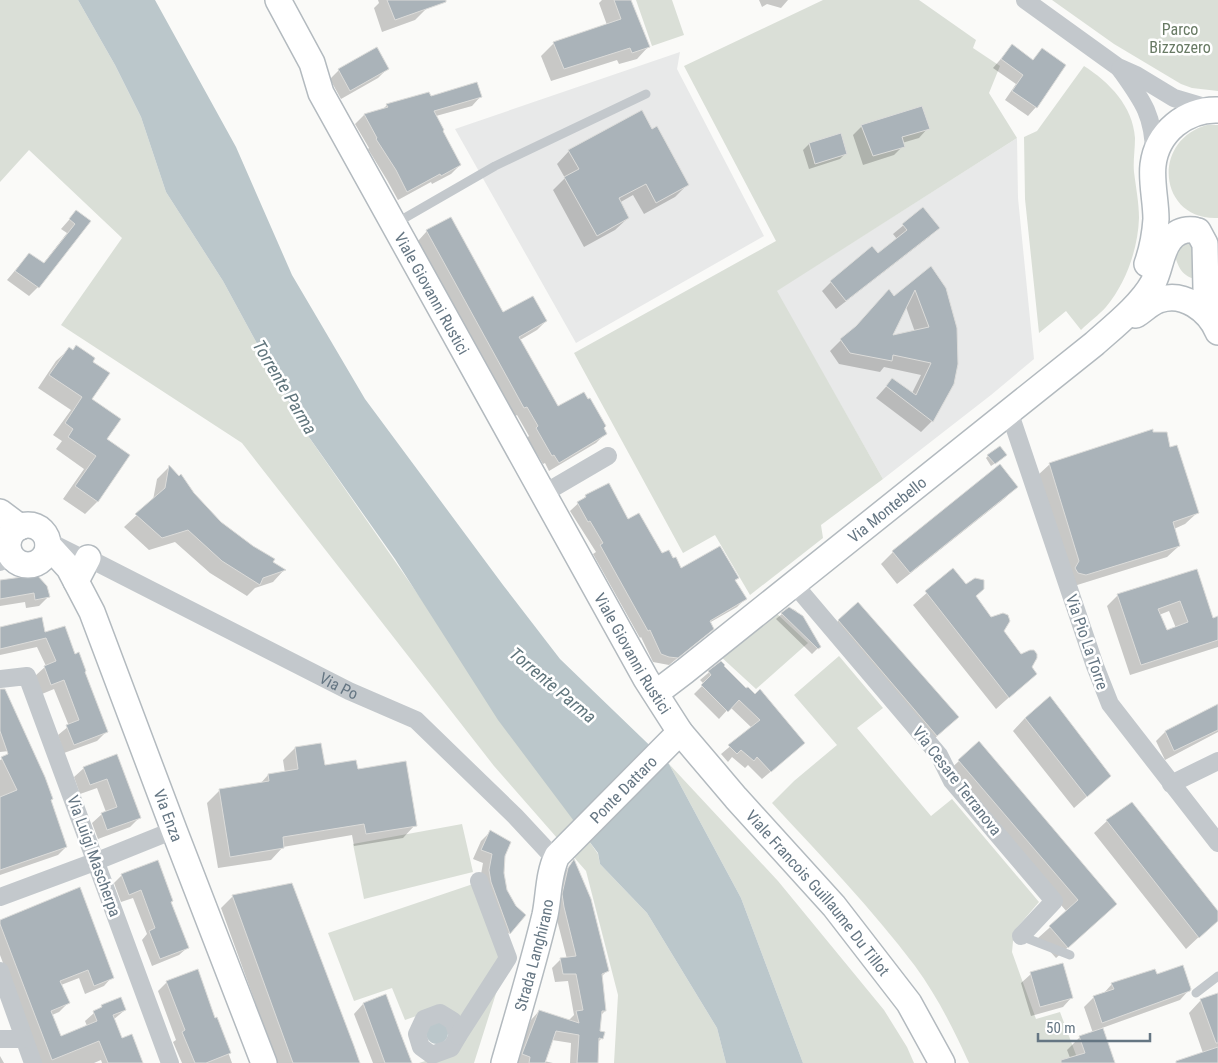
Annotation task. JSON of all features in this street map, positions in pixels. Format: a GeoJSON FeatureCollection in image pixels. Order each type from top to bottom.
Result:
{"type":"FeatureCollection","features":[{"type":"Feature","properties":{"kind":"street","name":"Viale Giovanni Rustici"},"geometry":{"type":"LineString","coordinates":[[262,0],[299,65],[321,93],[543,494],[656,693],[671,741]]}},
{"type":"Feature","properties":{"kind":"street","name":"Viale Giovanni Rustici"},"geometry":{"type":"LineString","coordinates":[[278,0],[312,63],[321,93]]}},
{"type":"Feature","properties":{"kind":"street"},"geometry":{"type":"LineString","coordinates":[[1025,0],[1118,67],[1136,75],[1174,98],[1217,110]]}},
{"type":"Feature","properties":{"kind":"street"},"geometry":{"type":"LineString","coordinates":[[1118,67],[1138,94],[1149,118],[1153,136],[1154,176],[1160,200],[1169,213],[1180,223],[1203,231],[1205,283],[1218,332]]}},
{"type":"Feature","properties":{"kind":"street","name":"Via Montebello"},"geometry":{"type":"LineString","coordinates":[[1116,324],[1139,285],[1148,260],[1156,221],[1154,176],[1158,146],[1170,129],[1186,117],[1206,110],[1217,110]]}},
{"type":"Feature","properties":{"kind":"street","name":"Via Montebello"},"geometry":{"type":"LineString","coordinates":[[656,693],[1090,347],[1137,304],[1148,290],[1159,269],[1169,241],[1180,232],[1203,231]]}},
{"type":"Feature","properties":{"kind":"street"},"geometry":{"type":"LineString","coordinates":[[1205,283],[1218,254]]}},
{"type":"Feature","properties":{"kind":"street"},"geometry":{"type":"LineString","coordinates":[[1116,324],[1122,319],[1139,313],[1158,300],[1174,298],[1185,300],[1199,307],[1218,332]]}},
{"type":"Feature","properties":{"kind":"street","name":"Via Pio La Torre"},"geometry":{"type":"LineString","coordinates":[[1008,413],[1012,420],[1095,666],[1110,704],[1218,843]]}},
{"type":"Feature","properties":{"kind":"street"},"geometry":{"type":"LineString","coordinates":[[543,494],[608,456]]}},
{"type":"Feature","properties":{"kind":"street","name":"Via Po"},"geometry":{"type":"LineString","coordinates":[[0,512],[8,540],[21,564],[35,564],[45,549],[42,530],[37,527],[26,525],[8,540]]}},
{"type":"Feature","properties":{"kind":"street","name":"Via Po"},"geometry":{"type":"LineString","coordinates":[[45,549],[78,569],[416,720],[515,816],[560,853]]}},
{"type":"Feature","properties":{"kind":"street","name":"Via Enza"},"geometry":{"type":"LineString","coordinates":[[78,569],[92,612],[174,830],[264,1063]]}},
{"type":"Feature","properties":{"kind":"street","name":"Via Cesare Terranova"},"geometry":{"type":"LineString","coordinates":[[794,584],[939,755],[952,781],[1054,901],[1021,936]]}},
{"type":"Feature","properties":{"kind":"street","name":"Via Luigi Mascherpa"},"geometry":{"type":"LineString","coordinates":[[0,679],[27,676],[97,861],[170,1063]]}},
{"type":"Feature","properties":{"kind":"street","name":"Ponte Dattaro"},"geometry":{"type":"LineString","coordinates":[[560,853],[671,741]]}},
{"type":"Feature","properties":{"kind":"street","name":"Viale Francois Guillaume Du Tillot"},"geometry":{"type":"LineString","coordinates":[[671,741],[736,798],[834,906],[909,1003],[942,1063]]}},
{"type":"Feature","properties":{"kind":"street"},"geometry":{"type":"LineString","coordinates":[[1171,784],[1218,761]]}},
{"type":"Feature","properties":{"kind":"street"},"geometry":{"type":"LineString","coordinates":[[0,897],[174,830]]}},
{"type":"Feature","properties":{"kind":"street","name":"Strada Langhirano"},"geometry":{"type":"LineString","coordinates":[[504,1063],[541,932],[560,853]]}},
{"type":"Feature","properties":{"kind":"street"},"geometry":{"type":"LineString","coordinates":[[458,1036],[453,1021],[440,1013],[424,1019],[417,1034],[421,1047],[430,1059],[451,1048],[508,958],[479,881]]}},
{"type":"Feature","properties":{"kind":"street"},"geometry":{"type":"LineString","coordinates":[[0,971],[33,1063]]}},
{"type":"Feature","properties":{"kind":"street"},"geometry":{"type":"LineString","coordinates":[[0,1039],[24,1039]]}},
{"type":"Feature","properties":{"kind":"lane"},"geometry":{"type":"LineString","coordinates":[[394,224],[495,166],[646,94]]}},
{"type":"Feature","properties":{"kind":"lane","name":"Via Cesare Terranova"},"geometry":{"type":"LineString","coordinates":[[1021,936],[1070,955]]}},
{"type":"Feature","properties":{"kind":"lane"},"geometry":{"type":"LineString","coordinates":[[1196,994],[1218,976]]}},
{"type":"Feature","properties":{"kind":"shaded area"},"geometry":{"type":"Polygon","coordinates":[[[680,52],[677,69],[764,236],[576,343],[455,129],[680,52]]]}},
{"type":"Feature","properties":{"kind":"shaded area"},"geometry":{"type":"Polygon","coordinates":[[[1017,138],[1018,198],[1034,359],[883,479],[776,291],[1017,138]]]}},
{"type":"Feature","properties":{"kind":"green space"},"geometry":{"type":"Polygon","coordinates":[[[0,0],[78,0],[115,65],[141,117],[166,192],[223,281],[304,430],[598,854],[600,864],[647,913],[717,1028],[726,1063],[614,1063],[618,995],[586,871],[494,766],[242,443],[61,325],[122,238],[29,150],[0,182],[0,0]]]}},
{"type":"Feature","properties":{"kind":"green space"},"geometry":{"type":"Polygon","coordinates":[[[636,0],[672,0],[684,35],[652,46],[636,0]]]}},
{"type":"Feature","properties":{"kind":"green space"},"geometry":{"type":"Polygon","coordinates":[[[823,0],[919,0],[976,40],[973,48],[1000,66],[989,93],[1017,138],[777,291],[883,479],[821,525],[823,538],[750,595],[715,535],[683,553],[574,353],[776,241],[684,66],[823,0]]]}},
{"type":"Feature","properties":{"kind":"green space","name":"Parco Bizzozero"},"geometry":{"type":"Polygon","coordinates":[[[1052,0],[1218,0],[1218,91],[1192,88],[1181,84],[1114,44],[1052,0]]]}},
{"type":"Feature","properties":{"kind":"green space"},"geometry":{"type":"Polygon","coordinates":[[[1084,66],[1111,87],[1125,105],[1133,126],[1135,138],[1134,172],[1139,212],[1136,242],[1125,276],[1113,298],[1100,313],[1081,330],[1066,311],[1039,333],[1025,199],[1024,137],[1037,131],[1084,66]]]}},
{"type":"Feature","properties":{"kind":"green space"},"geometry":{"type":"Polygon","coordinates":[[[1207,125],[1218,125],[1218,218],[1198,216],[1183,207],[1174,194],[1169,179],[1170,162],[1176,147],[1189,134],[1207,125]]]}},
{"type":"Feature","properties":{"kind":"green space"},"geometry":{"type":"Polygon","coordinates":[[[1193,239],[1195,279],[1182,271],[1172,246],[1193,239]]]}},
{"type":"Feature","properties":{"kind":"green space"},"geometry":{"type":"Polygon","coordinates":[[[775,612],[808,643],[756,689],[719,655],[775,612]]]}},
{"type":"Feature","properties":{"kind":"green space"},"geometry":{"type":"Polygon","coordinates":[[[839,656],[883,708],[857,728],[931,816],[952,799],[1039,902],[1014,931],[1012,952],[1036,1019],[1060,1012],[1079,1063],[969,1063],[945,1013],[915,966],[864,903],[772,803],[794,781],[837,745],[794,695],[839,656]]]}},
{"type":"Feature","properties":{"kind":"green space"},"geometry":{"type":"Polygon","coordinates":[[[669,764],[778,881],[884,1010],[907,1047],[914,1063],[803,1063],[741,898],[669,764]]]}},
{"type":"Feature","properties":{"kind":"green space"},"geometry":{"type":"Polygon","coordinates":[[[462,824],[473,872],[364,899],[353,844],[462,824]]]}},
{"type":"Feature","properties":{"kind":"green space"},"geometry":{"type":"Polygon","coordinates":[[[473,884],[505,965],[474,1063],[419,1063],[460,1050],[445,1006],[405,1020],[392,988],[354,1001],[328,933],[473,884]]]}},
{"type":"Feature","properties":{"kind":"water","name":"Torrente Parma"},"geometry":{"type":"Polygon","coordinates":[[[78,0],[155,0],[236,147],[292,275],[365,399],[560,659],[669,764],[741,898],[803,1063],[726,1063],[717,1028],[647,913],[600,864],[598,853],[498,720],[395,559],[304,430],[223,281],[166,192],[141,117],[115,65],[78,0]]]}},
{"type":"Feature","properties":{"kind":"water"},"geometry":{"type":"Polygon","coordinates":[[[437,1022],[445,1025],[448,1033],[445,1041],[437,1044],[429,1041],[426,1033],[429,1025],[437,1022]]]}},
{"type":"Feature","properties":{"kind":"building"},"geometry":{"type":"Polygon","coordinates":[[[387,0],[446,0],[446,2],[395,20],[387,0]]]}},
{"type":"Feature","properties":{"kind":"building"},"geometry":{"type":"Polygon","coordinates":[[[614,0],[631,0],[650,47],[632,53],[630,48],[564,69],[553,42],[621,19],[614,0]]]}},
{"type":"Feature","properties":{"kind":"building"},"geometry":{"type":"Polygon","coordinates":[[[1012,44],[1033,60],[1042,48],[1066,65],[1037,108],[1012,91],[1023,75],[1001,59],[1012,44]]]}},
{"type":"Feature","properties":{"kind":"building"},"geometry":{"type":"Polygon","coordinates":[[[377,47],[389,69],[350,91],[338,69],[377,47]]]}},
{"type":"Feature","properties":{"kind":"building"},"geometry":{"type":"Polygon","coordinates":[[[477,82],[482,97],[434,111],[461,165],[407,192],[396,170],[376,139],[364,114],[388,107],[386,104],[429,92],[431,96],[477,82]]]}},
{"type":"Feature","properties":{"kind":"building"},"geometry":{"type":"Polygon","coordinates":[[[922,106],[930,129],[902,137],[905,147],[873,156],[861,125],[922,106]]]}},
{"type":"Feature","properties":{"kind":"building"},"geometry":{"type":"Polygon","coordinates":[[[642,110],[652,129],[657,126],[689,185],[656,203],[646,184],[619,198],[629,218],[597,236],[564,177],[579,169],[568,150],[642,110]]]}},
{"type":"Feature","properties":{"kind":"building"},"geometry":{"type":"Polygon","coordinates":[[[841,133],[847,154],[815,164],[809,143],[841,133]]]}},
{"type":"Feature","properties":{"kind":"building"},"geometry":{"type":"Polygon","coordinates":[[[923,207],[940,228],[846,301],[830,281],[872,246],[878,253],[907,230],[902,224],[923,207]]]}},
{"type":"Feature","properties":{"kind":"building"},"geometry":{"type":"Polygon","coordinates":[[[76,210],[91,221],[39,288],[15,271],[29,253],[44,263],[75,224],[69,219],[76,210]]]}},
{"type":"Feature","properties":{"kind":"building"},"geometry":{"type":"Polygon","coordinates":[[[451,217],[503,312],[533,296],[547,321],[519,337],[558,406],[584,392],[588,399],[590,398],[606,426],[604,428],[607,434],[559,463],[554,455],[552,456],[536,428],[538,426],[527,407],[524,408],[426,230],[451,217]]]}},
{"type":"Feature","properties":{"kind":"building"},"geometry":{"type":"Polygon","coordinates":[[[931,266],[946,288],[957,328],[958,364],[954,384],[933,422],[886,386],[892,378],[916,395],[931,363],[893,355],[892,361],[850,353],[840,339],[856,326],[889,289],[894,296],[931,266]],[[915,290],[893,335],[929,327],[915,290]]]}},
{"type":"Feature","properties":{"kind":"building"},"geometry":{"type":"Polygon","coordinates":[[[76,345],[95,358],[93,362],[110,373],[92,399],[121,419],[107,439],[130,455],[98,502],[75,486],[96,456],[68,437],[73,429],[65,423],[82,397],[49,375],[69,347],[73,350],[76,345]]]}},
{"type":"Feature","properties":{"kind":"building"},"geometry":{"type":"Polygon","coordinates":[[[1153,429],[1153,432],[1167,432],[1170,447],[1177,445],[1199,513],[1173,522],[1180,546],[1086,575],[1078,573],[1075,568],[1079,561],[1049,463],[1153,429]]]}},
{"type":"Feature","properties":{"kind":"building"},"geometry":{"type":"Polygon","coordinates":[[[1000,446],[1007,455],[995,464],[987,455],[1000,446]]]}},
{"type":"Feature","properties":{"kind":"building"},"geometry":{"type":"Polygon","coordinates":[[[1000,464],[1018,487],[910,573],[892,551],[1000,464]]]}},
{"type":"Feature","properties":{"kind":"building"},"geometry":{"type":"Polygon","coordinates":[[[169,465],[179,476],[181,474],[194,493],[221,522],[253,546],[275,559],[273,562],[286,570],[263,578],[260,585],[222,561],[188,530],[162,538],[135,514],[165,488],[169,465]]]}},
{"type":"Feature","properties":{"kind":"building"},"geometry":{"type":"Polygon","coordinates":[[[609,483],[628,519],[639,513],[662,553],[669,550],[673,558],[676,557],[681,568],[720,546],[739,578],[735,580],[747,599],[710,621],[714,629],[678,658],[661,654],[650,630],[648,631],[600,545],[603,543],[577,502],[586,497],[585,495],[609,483]]]}},
{"type":"Feature","properties":{"kind":"building"},"geometry":{"type":"Polygon","coordinates":[[[953,568],[966,584],[975,578],[984,580],[984,589],[976,596],[991,617],[1003,613],[1008,615],[1010,621],[1004,631],[1021,654],[1034,650],[1037,654],[1032,667],[1037,674],[1009,698],[925,591],[953,568]]]}},
{"type":"Feature","properties":{"kind":"building"},"geometry":{"type":"Polygon","coordinates":[[[1197,569],[1213,618],[1218,616],[1218,640],[1141,665],[1117,594],[1197,569]],[[1180,601],[1158,609],[1167,630],[1188,622],[1180,601]]]}},
{"type":"Feature","properties":{"kind":"building"},"geometry":{"type":"Polygon","coordinates":[[[37,575],[47,586],[50,597],[35,600],[34,593],[0,599],[0,580],[37,575]]]}},
{"type":"Feature","properties":{"kind":"building"},"geometry":{"type":"Polygon","coordinates":[[[858,602],[959,717],[937,736],[838,620],[858,602]]]}},
{"type":"Feature","properties":{"kind":"building"},"geometry":{"type":"Polygon","coordinates":[[[789,607],[803,616],[821,647],[818,649],[781,613],[789,607]]]}},
{"type":"Feature","properties":{"kind":"building"},"geometry":{"type":"Polygon","coordinates":[[[42,617],[45,632],[65,626],[75,654],[79,652],[108,732],[74,745],[66,725],[79,720],[64,680],[51,685],[44,666],[56,661],[46,638],[0,649],[0,627],[42,617]]]}},
{"type":"Feature","properties":{"kind":"building"},"geometry":{"type":"Polygon","coordinates":[[[721,661],[746,688],[748,687],[755,694],[760,689],[805,743],[771,772],[757,757],[754,761],[741,750],[737,754],[728,745],[760,720],[739,700],[728,712],[701,685],[711,675],[708,671],[721,661]]]}},
{"type":"Feature","properties":{"kind":"building"},"geometry":{"type":"Polygon","coordinates":[[[0,689],[5,689],[45,777],[67,847],[0,870],[0,797],[17,790],[1,757],[8,754],[0,731],[0,689]]]}},
{"type":"Feature","properties":{"kind":"building"},"geometry":{"type":"Polygon","coordinates":[[[1050,696],[1111,776],[1087,797],[1025,718],[1050,696]]]}},
{"type":"Feature","properties":{"kind":"building"},"geometry":{"type":"Polygon","coordinates":[[[1218,704],[1218,730],[1174,751],[1165,731],[1218,704]]]}},
{"type":"Feature","properties":{"kind":"building"},"geometry":{"type":"Polygon","coordinates":[[[979,741],[1117,904],[1068,948],[1049,926],[1078,900],[958,760],[979,741]]]}},
{"type":"Feature","properties":{"kind":"building"},"geometry":{"type":"Polygon","coordinates":[[[321,743],[325,765],[356,760],[358,769],[406,761],[417,826],[366,834],[364,824],[283,837],[284,848],[230,857],[219,789],[269,781],[268,774],[298,769],[295,747],[321,743]]]}},
{"type":"Feature","properties":{"kind":"building"},"geometry":{"type":"Polygon","coordinates":[[[117,754],[141,818],[107,830],[101,813],[117,807],[107,779],[90,785],[83,767],[117,754]]]}},
{"type":"Feature","properties":{"kind":"building"},"geometry":{"type":"Polygon","coordinates":[[[1132,802],[1218,911],[1218,921],[1199,938],[1106,820],[1132,802]]]}},
{"type":"Feature","properties":{"kind":"building"},"geometry":{"type":"Polygon","coordinates":[[[490,830],[511,842],[505,856],[504,873],[507,890],[516,906],[526,915],[510,934],[491,882],[489,870],[492,854],[481,850],[490,830]]]}},
{"type":"Feature","properties":{"kind":"building"},"geometry":{"type":"Polygon","coordinates":[[[574,859],[591,899],[609,971],[602,974],[606,1011],[602,1011],[600,1031],[605,1032],[603,1039],[599,1038],[598,1063],[577,1063],[579,1035],[556,1031],[545,1063],[529,1063],[530,1057],[522,1054],[539,1010],[579,1023],[576,1011],[583,1010],[576,974],[563,974],[560,958],[576,956],[562,894],[568,868],[574,859]]]}},
{"type":"Feature","properties":{"kind":"building"},"geometry":{"type":"Polygon","coordinates":[[[158,860],[173,901],[171,902],[189,948],[160,959],[149,931],[155,928],[141,890],[129,895],[121,874],[158,860]]]}},
{"type":"Feature","properties":{"kind":"building"},"geometry":{"type":"Polygon","coordinates":[[[292,883],[360,1063],[293,1063],[232,895],[292,883]]]}},
{"type":"Feature","properties":{"kind":"building"},"geometry":{"type":"Polygon","coordinates":[[[80,887],[114,978],[94,986],[88,970],[60,981],[70,1003],[51,1011],[61,1036],[97,1021],[93,1011],[102,1007],[101,1005],[121,997],[126,1010],[113,1015],[122,1038],[132,1034],[143,1063],[108,1063],[99,1041],[52,1060],[0,924],[0,920],[80,887]]]}},
{"type":"Feature","properties":{"kind":"building"},"geometry":{"type":"Polygon","coordinates":[[[1063,963],[1073,998],[1040,1007],[1030,972],[1063,963]]]}},
{"type":"Feature","properties":{"kind":"building"},"geometry":{"type":"Polygon","coordinates":[[[1183,965],[1190,991],[1102,1023],[1093,996],[1114,989],[1111,983],[1155,969],[1157,974],[1183,965]]]}},
{"type":"Feature","properties":{"kind":"building"},"geometry":{"type":"Polygon","coordinates":[[[198,969],[215,1018],[217,1017],[231,1053],[206,1063],[195,1063],[182,1032],[185,1030],[166,981],[198,969]]]}},
{"type":"Feature","properties":{"kind":"building"},"geometry":{"type":"Polygon","coordinates":[[[1218,993],[1218,1043],[1216,1043],[1200,999],[1218,993]]]}},
{"type":"Feature","properties":{"kind":"building"},"geometry":{"type":"Polygon","coordinates":[[[386,994],[412,1063],[385,1063],[363,1003],[386,994]]]}},
{"type":"Feature","properties":{"kind":"building"},"geometry":{"type":"Polygon","coordinates":[[[1103,1028],[1115,1063],[1061,1063],[1061,1060],[1085,1053],[1079,1036],[1103,1028]]]}},
{"type":"Feature","properties":{"kind":"building"},"geometry":{"type":"Polygon","coordinates":[[[1218,1047],[1218,1063],[1176,1063],[1176,1061],[1218,1047]]]}}]}
